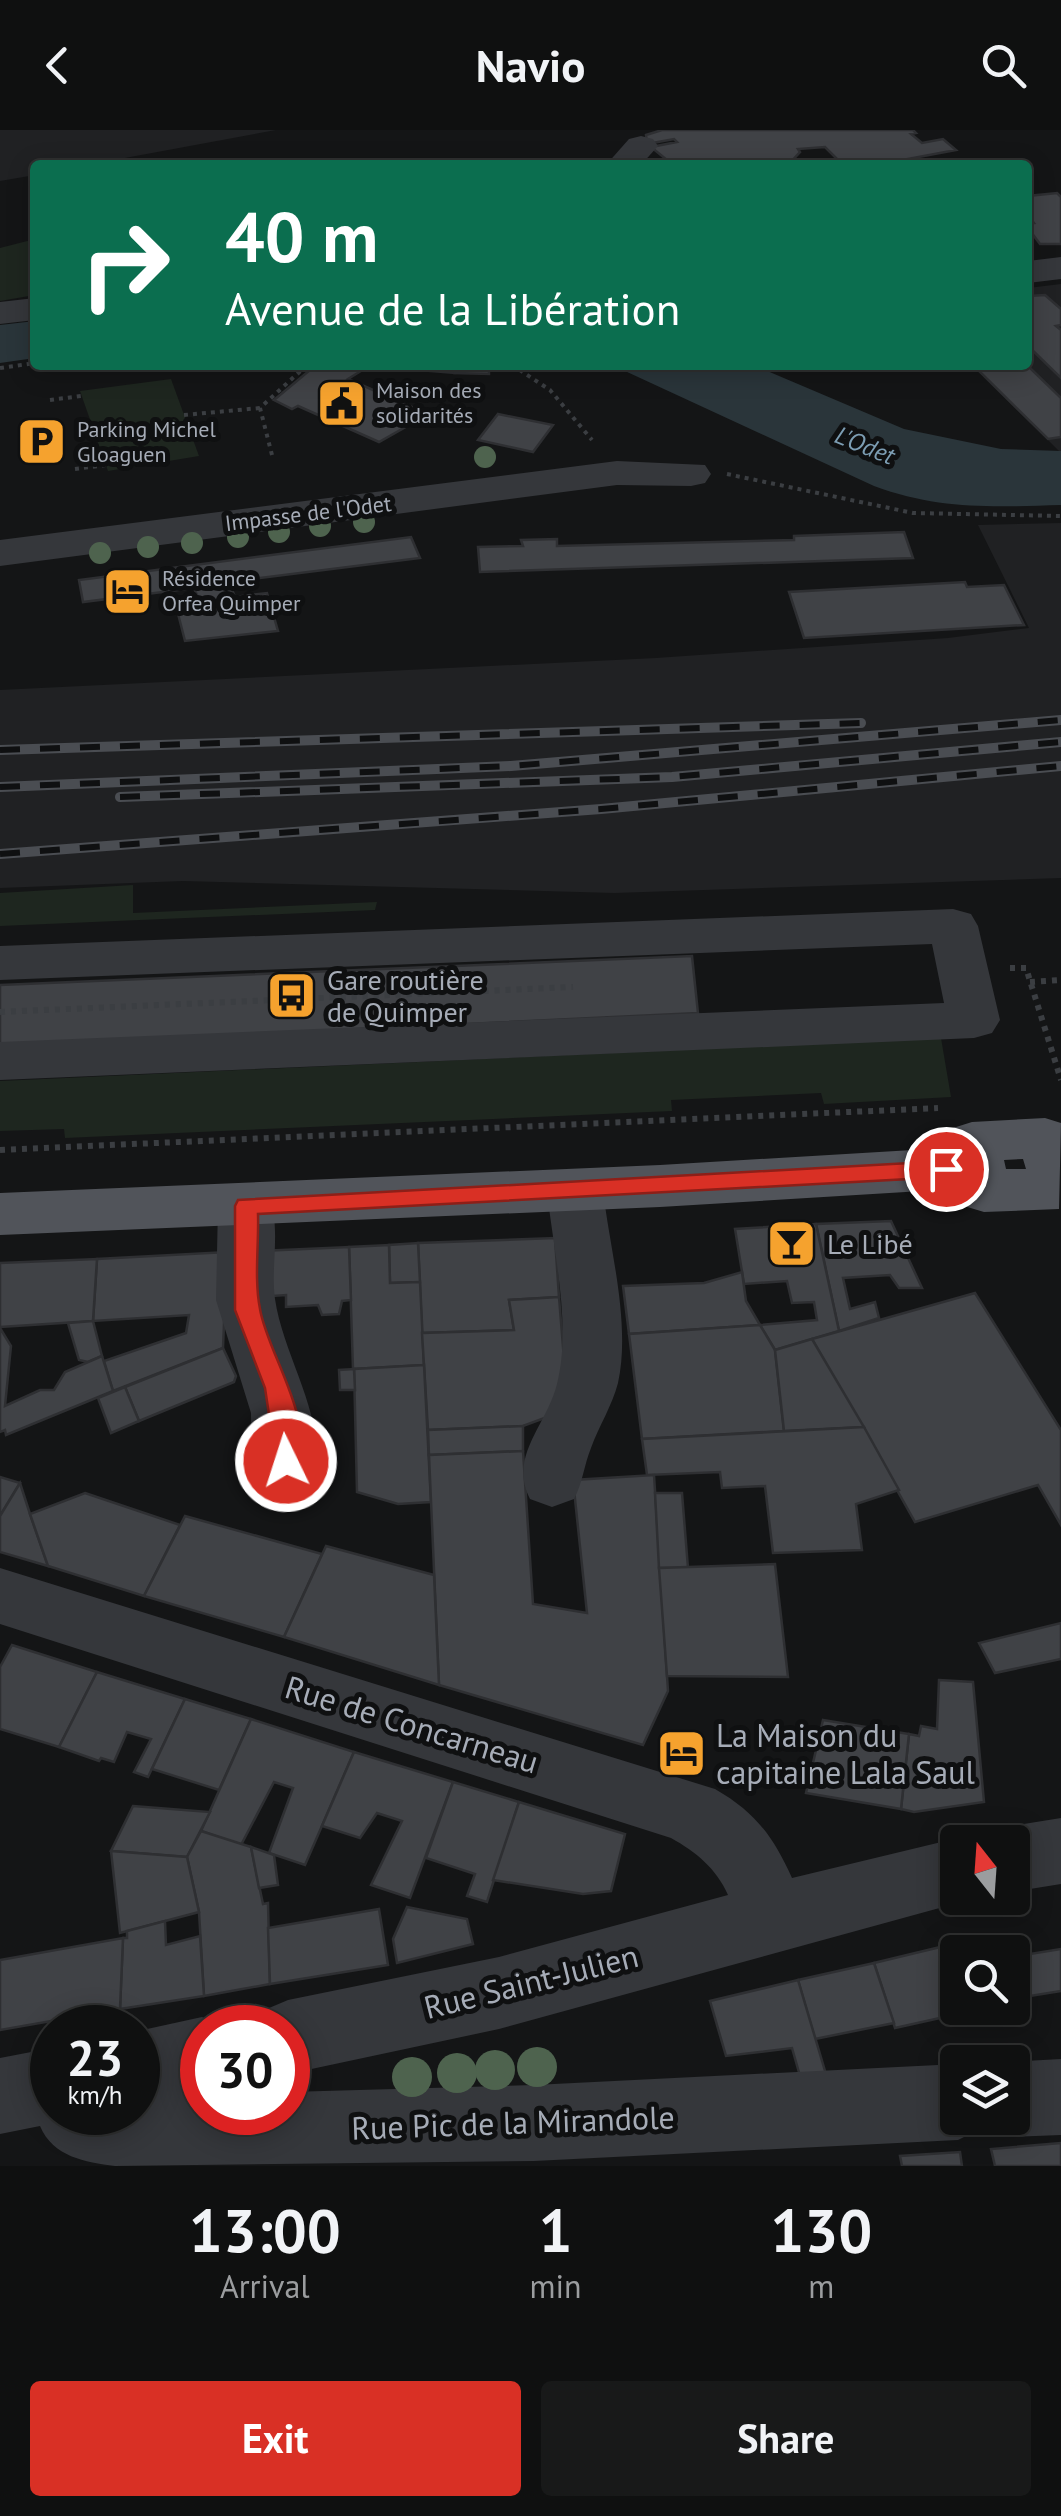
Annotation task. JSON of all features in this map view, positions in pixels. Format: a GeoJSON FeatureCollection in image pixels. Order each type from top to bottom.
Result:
{"type":"FeatureCollection","features":[{"type":"Feature","properties":{"kind":"main road"},"geometry":{"type":"LineString","coordinates":[[0,1214],[246,1206],[977,1167],[972,1142],[1045,1138],[1057,1162]]}},
{"type":"Feature","properties":{"kind":"street"},"geometry":{"type":"LineString","coordinates":[[1032,272],[1061,268]]}},
{"type":"Feature","properties":{"kind":"street"},"geometry":{"type":"LineString","coordinates":[[0,313],[30,310]]}},
{"type":"Feature","properties":{"kind":"street","name":"Impasse de l'Odet"},"geometry":{"type":"LineString","coordinates":[[0,553],[616,473],[691,474]]}},
{"type":"Feature","properties":{"kind":"street"},"geometry":{"type":"LineString","coordinates":[[0,963],[953,926],[974,1020],[0,1061]]}},
{"type":"Feature","properties":{"kind":"street"},"geometry":{"type":"LineString","coordinates":[[552,1481],[559,1446],[588,1384],[587,1309],[574,1190]]}},
{"type":"Feature","properties":{"kind":"street"},"geometry":{"type":"LineString","coordinates":[[246,1206],[248,1310],[283,1414],[286,1438],[282,1484]]}},
{"type":"Feature","properties":{"kind":"street","name":"Rue de Concarneau"},"geometry":{"type":"LineString","coordinates":[[0,1596],[690,1812],[727,1833],[742,1848],[772,1917]]}},
{"type":"Feature","properties":{"kind":"street"},"geometry":{"type":"LineString","coordinates":[[1030,1856],[1061,1851]]}},
{"type":"Feature","properties":{"kind":"street","name":"Rue Saint-Julien"},"geometry":{"type":"LineString","coordinates":[[310,2032],[499,1993],[940,1875]]}},
{"type":"Feature","properties":{"kind":"street"},"geometry":{"type":"LineString","coordinates":[[0,2096],[30,2090]]}},
{"type":"Feature","properties":{"kind":"street"},"geometry":{"type":"LineString","coordinates":[[1030,2098],[1061,2097]]}},
{"type":"Feature","properties":{"kind":"street","name":"Rue Pic de la Mirandole"},"geometry":{"type":"LineString","coordinates":[[160,2128],[269,2130],[534,2123],[940,2103]]}},
{"type":"Feature","properties":{"kind":"path"},"geometry":{"type":"LineString","coordinates":[[0,368],[30,364]]}},
{"type":"Feature","properties":{"kind":"path"},"geometry":{"type":"LineString","coordinates":[[184,416],[260,408],[302,370]]}},
{"type":"Feature","properties":{"kind":"path"},"geometry":{"type":"LineString","coordinates":[[521,370],[541,382],[564,404],[616,473]]}},
{"type":"Feature","properties":{"kind":"path"},"geometry":{"type":"LineString","coordinates":[[50,400],[81,396]]}},
{"type":"Feature","properties":{"kind":"path"},"geometry":{"type":"LineString","coordinates":[[260,408],[272,456]]}},
{"type":"Feature","properties":{"kind":"path"},"geometry":{"type":"LineString","coordinates":[[75,469],[106,465]]}},
{"type":"Feature","properties":{"kind":"path"},"geometry":{"type":"LineString","coordinates":[[691,474],[768,479],[873,506],[932,516],[1061,516]]}},
{"type":"Feature","properties":{"kind":"path"},"geometry":{"type":"LineString","coordinates":[[1030,982],[1061,980]]}},
{"type":"Feature","properties":{"kind":"path"},"geometry":{"type":"LineString","coordinates":[[0,1012],[581,987]]}},
{"type":"Feature","properties":{"kind":"path"},"geometry":{"type":"LineString","coordinates":[[0,1150],[950,1108]]}},
{"type":"Feature","properties":{"kind":"shaded area"},"geometry":{"type":"Polygon","coordinates":[[[0,130],[276,130],[114,160],[30,160],[30,176],[0,181],[0,130]]]}},
{"type":"Feature","properties":{"kind":"shaded area"},"geometry":{"type":"Polygon","coordinates":[[[30,240],[30,296],[0,301],[0,248],[30,240]]]}},
{"type":"Feature","properties":{"kind":"shaded area"},"geometry":{"type":"Polygon","coordinates":[[[1061,284],[1061,451],[978,370],[1032,370],[1032,288],[1061,284]]]}},
{"type":"Feature","properties":{"kind":"shaded area"},"geometry":{"type":"Polygon","coordinates":[[[171,379],[199,456],[108,471],[80,391],[171,379]]]}},
{"type":"Feature","properties":{"kind":"shaded area"},"geometry":{"type":"Polygon","coordinates":[[[1061,523],[1061,878],[614,893],[183,881],[0,888],[0,690],[656,658],[948,638],[1029,628],[978,525],[1061,523]]]}},
{"type":"Feature","properties":{"kind":"shaded area"},"geometry":{"type":"Polygon","coordinates":[[[133,885],[133,913],[377,902],[375,910],[0,926],[0,893],[133,885]]]}},
{"type":"Feature","properties":{"kind":"shaded area"},"geometry":{"type":"Polygon","coordinates":[[[941,1038],[951,1097],[824,1104],[821,1093],[671,1100],[672,1111],[65,1138],[64,1129],[0,1131],[0,1081],[941,1038]]]}},
{"type":"Feature","properties":{"kind":"water"},"geometry":{"type":"Polygon","coordinates":[[[30,322],[30,359],[0,363],[0,325],[30,322]]]}},
{"type":"Feature","properties":{"kind":"water","name":"L'Odet"},"geometry":{"type":"Polygon","coordinates":[[[623,370],[765,370],[904,429],[1001,449],[1061,451],[1061,505],[944,503],[874,486],[623,370]]]}},
{"type":"Feature","properties":{"kind":"building"},"geometry":{"type":"Polygon","coordinates":[[[662,130],[913,130],[916,133],[911,134],[922,143],[943,139],[956,150],[903,160],[838,160],[825,147],[798,149],[800,152],[793,160],[667,160],[651,147],[677,142],[674,139],[647,144],[646,135],[662,130]]]}},
{"type":"Feature","properties":{"kind":"building"},"geometry":{"type":"Polygon","coordinates":[[[1057,193],[1061,197],[1061,244],[1040,244],[1032,233],[1032,196],[1057,193]]]}},
{"type":"Feature","properties":{"kind":"building"},"geometry":{"type":"Polygon","coordinates":[[[1045,295],[1061,309],[1061,325],[1056,326],[1061,330],[1061,378],[1032,350],[1032,296],[1045,295]]]}},
{"type":"Feature","properties":{"kind":"building","name":"Maison des solidarités"},"geometry":{"type":"Polygon","coordinates":[[[310,370],[363,370],[348,379],[421,411],[403,422],[409,425],[379,442],[298,406],[292,409],[274,400],[310,370]]]}},
{"type":"Feature","properties":{"kind":"building"},"geometry":{"type":"Polygon","coordinates":[[[456,370],[489,370],[489,374],[455,373],[456,370]]]}},
{"type":"Feature","properties":{"kind":"building"},"geometry":{"type":"Polygon","coordinates":[[[978,370],[1032,370],[1061,398],[1061,437],[1048,439],[978,370]]]}},
{"type":"Feature","properties":{"kind":"building"},"geometry":{"type":"Polygon","coordinates":[[[498,414],[553,425],[533,452],[478,440],[498,414]]]}},
{"type":"Feature","properties":{"kind":"building"},"geometry":{"type":"Polygon","coordinates":[[[904,532],[913,558],[480,572],[478,547],[523,546],[521,540],[557,539],[557,546],[794,540],[794,536],[904,532]]]}},
{"type":"Feature","properties":{"kind":"building","name":"Résidence Orfea Quimper"},"geometry":{"type":"Polygon","coordinates":[[[411,537],[420,558],[229,582],[235,597],[267,593],[278,631],[185,641],[176,606],[199,600],[194,588],[83,602],[79,580],[411,537]]]}},
{"type":"Feature","properties":{"kind":"building"},"geometry":{"type":"Polygon","coordinates":[[[965,582],[967,587],[1004,585],[1024,625],[804,638],[789,592],[965,582]]]}},
{"type":"Feature","properties":{"kind":"building"},"geometry":{"type":"Polygon","coordinates":[[[692,956],[698,1013],[0,1046],[0,985],[692,956]]]}},
{"type":"Feature","properties":{"kind":"building"},"geometry":{"type":"Polygon","coordinates":[[[891,1221],[922,1288],[899,1288],[890,1275],[843,1278],[850,1309],[875,1302],[879,1318],[839,1331],[816,1224],[891,1221]]]}},
{"type":"Feature","properties":{"kind":"building"},"geometry":{"type":"Polygon","coordinates":[[[816,1224],[839,1331],[775,1350],[760,1325],[817,1320],[814,1302],[792,1303],[787,1281],[744,1284],[735,1229],[816,1224]]]}},
{"type":"Feature","properties":{"kind":"building"},"geometry":{"type":"Polygon","coordinates":[[[555,1238],[559,1297],[509,1300],[514,1330],[422,1333],[418,1243],[555,1238]]]}},
{"type":"Feature","properties":{"kind":"building"},"geometry":{"type":"Polygon","coordinates":[[[418,1243],[420,1282],[390,1283],[389,1245],[418,1243]]]}},
{"type":"Feature","properties":{"kind":"building"},"geometry":{"type":"Polygon","coordinates":[[[389,1245],[390,1283],[420,1282],[424,1365],[353,1369],[349,1247],[389,1245]]]}},
{"type":"Feature","properties":{"kind":"building"},"geometry":{"type":"Polygon","coordinates":[[[349,1247],[351,1300],[342,1301],[339,1314],[322,1315],[318,1305],[286,1307],[286,1295],[258,1297],[260,1251],[349,1247]]]}},
{"type":"Feature","properties":{"kind":"building"},"geometry":{"type":"Polygon","coordinates":[[[227,1252],[223,1348],[113,1391],[104,1361],[186,1333],[189,1315],[93,1321],[97,1259],[227,1252]]]}},
{"type":"Feature","properties":{"kind":"building"},"geometry":{"type":"Polygon","coordinates":[[[97,1259],[93,1321],[0,1327],[0,1263],[97,1259]]]}},
{"type":"Feature","properties":{"kind":"building"},"geometry":{"type":"Polygon","coordinates":[[[742,1272],[746,1301],[760,1325],[629,1334],[623,1286],[704,1283],[742,1272]]]}},
{"type":"Feature","properties":{"kind":"building"},"geometry":{"type":"Polygon","coordinates":[[[975,1293],[1061,1430],[1061,1525],[1038,1485],[915,1522],[812,1339],[975,1293]]]}},
{"type":"Feature","properties":{"kind":"building"},"geometry":{"type":"Polygon","coordinates":[[[559,1297],[566,1384],[550,1416],[523,1426],[428,1430],[422,1333],[514,1330],[509,1300],[559,1297]]]}},
{"type":"Feature","properties":{"kind":"building"},"geometry":{"type":"Polygon","coordinates":[[[93,1321],[102,1356],[88,1362],[79,1360],[68,1323],[93,1321]]]}},
{"type":"Feature","properties":{"kind":"building"},"geometry":{"type":"Polygon","coordinates":[[[760,1325],[775,1350],[784,1431],[642,1439],[629,1334],[760,1325]]]}},
{"type":"Feature","properties":{"kind":"building"},"geometry":{"type":"Polygon","coordinates":[[[0,1328],[11,1346],[5,1406],[40,1390],[54,1390],[65,1372],[102,1356],[113,1391],[6,1435],[5,1430],[0,1432],[0,1328]]]}},
{"type":"Feature","properties":{"kind":"building"},"geometry":{"type":"Polygon","coordinates":[[[812,1339],[864,1427],[784,1431],[775,1350],[812,1339]]]}},
{"type":"Feature","properties":{"kind":"building"},"geometry":{"type":"Polygon","coordinates":[[[223,1348],[236,1376],[234,1382],[139,1421],[125,1387],[223,1348]]]}},
{"type":"Feature","properties":{"kind":"building"},"geometry":{"type":"Polygon","coordinates":[[[424,1365],[431,1502],[398,1504],[357,1492],[354,1369],[424,1365]]]}},
{"type":"Feature","properties":{"kind":"building"},"geometry":{"type":"Polygon","coordinates":[[[354,1369],[355,1390],[340,1390],[339,1370],[354,1369]]]}},
{"type":"Feature","properties":{"kind":"building"},"geometry":{"type":"Polygon","coordinates":[[[125,1387],[139,1421],[111,1433],[98,1398],[125,1387]]]}},
{"type":"Feature","properties":{"kind":"building"},"geometry":{"type":"Polygon","coordinates":[[[523,1426],[523,1451],[429,1455],[428,1430],[523,1426]]]}},
{"type":"Feature","properties":{"kind":"building"},"geometry":{"type":"Polygon","coordinates":[[[864,1427],[899,1490],[856,1504],[862,1550],[773,1553],[765,1486],[722,1488],[720,1472],[647,1475],[642,1439],[864,1427]]]}},
{"type":"Feature","properties":{"kind":"building"},"geometry":{"type":"Polygon","coordinates":[[[523,1451],[533,1604],[587,1613],[573,1480],[654,1475],[668,1691],[643,1745],[439,1685],[429,1455],[523,1451]]]}},
{"type":"Feature","properties":{"kind":"building"},"geometry":{"type":"Polygon","coordinates":[[[0,1477],[20,1483],[0,1516],[0,1477]]]}},
{"type":"Feature","properties":{"kind":"building"},"geometry":{"type":"Polygon","coordinates":[[[20,1483],[48,1566],[0,1552],[0,1516],[20,1483]]]}},
{"type":"Feature","properties":{"kind":"building"},"geometry":{"type":"Polygon","coordinates":[[[85,1493],[180,1525],[144,1596],[48,1566],[30,1514],[85,1493]]]}},
{"type":"Feature","properties":{"kind":"building"},"geometry":{"type":"Polygon","coordinates":[[[655,1493],[682,1493],[688,1568],[659,1568],[655,1493]]]}},
{"type":"Feature","properties":{"kind":"building"},"geometry":{"type":"Polygon","coordinates":[[[185,1516],[322,1554],[284,1637],[144,1596],[185,1516]]]}},
{"type":"Feature","properties":{"kind":"building"},"geometry":{"type":"Polygon","coordinates":[[[326,1546],[434,1575],[439,1685],[284,1637],[326,1546]]]}},
{"type":"Feature","properties":{"kind":"building"},"geometry":{"type":"Polygon","coordinates":[[[775,1564],[788,1677],[667,1676],[659,1568],[775,1564]]]}},
{"type":"Feature","properties":{"kind":"building"},"geometry":{"type":"Polygon","coordinates":[[[1061,1623],[1061,1659],[995,1673],[979,1643],[1061,1623]]]}},
{"type":"Feature","properties":{"kind":"building"},"geometry":{"type":"Polygon","coordinates":[[[12,1645],[97,1672],[59,1747],[0,1729],[0,1667],[12,1645]]]}},
{"type":"Feature","properties":{"kind":"building"},"geometry":{"type":"Polygon","coordinates":[[[97,1672],[185,1699],[148,1777],[134,1772],[151,1739],[127,1732],[114,1762],[59,1747],[97,1672]]]}},
{"type":"Feature","properties":{"kind":"building"},"geometry":{"type":"Polygon","coordinates":[[[939,1680],[973,1682],[984,1802],[914,1812],[901,1809],[909,1734],[919,1736],[921,1726],[937,1729],[939,1680]]]}},
{"type":"Feature","properties":{"kind":"building"},"geometry":{"type":"Polygon","coordinates":[[[185,1699],[251,1719],[219,1790],[152,1769],[185,1699]]]}},
{"type":"Feature","properties":{"kind":"building"},"geometry":{"type":"Polygon","coordinates":[[[251,1719],[354,1752],[305,1865],[269,1853],[293,1788],[274,1782],[241,1845],[201,1831],[251,1719]]]}},
{"type":"Feature","properties":{"kind":"building"},"geometry":{"type":"Polygon","coordinates":[[[823,1720],[909,1734],[901,1809],[806,1793],[823,1720]]]}},
{"type":"Feature","properties":{"kind":"building"},"geometry":{"type":"Polygon","coordinates":[[[354,1752],[453,1782],[410,1898],[371,1885],[402,1821],[377,1813],[360,1838],[322,1826],[354,1752]]]}},
{"type":"Feature","properties":{"kind":"building"},"geometry":{"type":"Polygon","coordinates":[[[453,1782],[519,1802],[487,1902],[467,1896],[475,1874],[426,1858],[453,1782]]]}},
{"type":"Feature","properties":{"kind":"building"},"geometry":{"type":"Polygon","coordinates":[[[519,1802],[625,1834],[611,1891],[583,1894],[493,1880],[519,1802]]]}},
{"type":"Feature","properties":{"kind":"building"},"geometry":{"type":"Polygon","coordinates":[[[133,1806],[210,1812],[187,1857],[111,1851],[133,1806]]]}},
{"type":"Feature","properties":{"kind":"building"},"geometry":{"type":"Polygon","coordinates":[[[201,1831],[251,1847],[263,1904],[268,1903],[270,1984],[204,1996],[199,1912],[187,1857],[201,1831]]]}},
{"type":"Feature","properties":{"kind":"building"},"geometry":{"type":"Polygon","coordinates":[[[251,1847],[274,1855],[278,1885],[259,1888],[251,1847]]]}},
{"type":"Feature","properties":{"kind":"building"},"geometry":{"type":"Polygon","coordinates":[[[111,1851],[187,1857],[199,1912],[120,1933],[111,1851]]]}},
{"type":"Feature","properties":{"kind":"building"},"geometry":{"type":"Polygon","coordinates":[[[407,1907],[467,1919],[473,1944],[397,1963],[393,1939],[407,1907]]]}},
{"type":"Feature","properties":{"kind":"building"},"geometry":{"type":"Polygon","coordinates":[[[379,1909],[388,1965],[270,1984],[268,1928],[379,1909]]]}},
{"type":"Feature","properties":{"kind":"building"},"geometry":{"type":"Polygon","coordinates":[[[165,1921],[166,1945],[200,1936],[204,1996],[120,2005],[123,1938],[127,1938],[127,1931],[165,1921]]]}},
{"type":"Feature","properties":{"kind":"building"},"geometry":{"type":"Polygon","coordinates":[[[123,1938],[120,2005],[30,2005],[30,2025],[0,2030],[0,1960],[123,1938]]]}},
{"type":"Feature","properties":{"kind":"building"},"geometry":{"type":"Polygon","coordinates":[[[940,1947],[940,2018],[895,2028],[874,1963],[940,1947]]]}},
{"type":"Feature","properties":{"kind":"building"},"geometry":{"type":"Polygon","coordinates":[[[1061,1949],[1061,1991],[1030,1996],[1030,1954],[1061,1949]]]}},
{"type":"Feature","properties":{"kind":"building"},"geometry":{"type":"Polygon","coordinates":[[[874,1963],[894,2023],[815,2039],[798,1980],[874,1963]]]}},
{"type":"Feature","properties":{"kind":"building"},"geometry":{"type":"Polygon","coordinates":[[[798,1980],[828,2081],[802,2083],[792,2048],[726,2056],[710,2001],[798,1980]]]}},
{"type":"Feature","properties":{"kind":"building"},"geometry":{"type":"Polygon","coordinates":[[[1061,2143],[1061,2166],[995,2166],[991,2149],[1061,2143]]]}},
{"type":"Feature","properties":{"kind":"building"},"geometry":{"type":"Polygon","coordinates":[[[960,2152],[962,2166],[902,2166],[900,2156],[960,2152]]]}},
{"type":"Feature","properties":{"kind":"railway"},"geometry":{"type":"LineString","coordinates":[[0,787],[511,766],[1061,720]]}},
{"type":"Feature","properties":{"kind":"railway"},"geometry":{"type":"LineString","coordinates":[[0,750],[861,723]]}},
{"type":"Feature","properties":{"kind":"railway"},"geometry":{"type":"LineString","coordinates":[[120,797],[672,777],[1061,742]]}},
{"type":"Feature","properties":{"kind":"railway"},"geometry":{"type":"LineString","coordinates":[[0,854],[601,809],[1061,766]]}},
{"type":"Feature","properties":{"kind":"place","name":"Maison des solidarités"},"geometry":{"type":"Point","coordinates":[341,403]}},
{"type":"Feature","properties":{"kind":"place","name":"Parking Michel Gloaguen"},"geometry":{"type":"Point","coordinates":[42,442]}},
{"type":"Feature","properties":{"kind":"place","name":"Résidence Orfea Quimper"},"geometry":{"type":"Point","coordinates":[127,591]}},
{"type":"Feature","properties":{"kind":"place","name":"Gare routière de Quimper"},"geometry":{"type":"Point","coordinates":[292,995]}},
{"type":"Feature","properties":{"kind":"place","name":"Le Libé"},"geometry":{"type":"Point","coordinates":[792,1243]}},
{"type":"Feature","properties":{"kind":"place","name":"La Maison du capitaine Lala Saul"},"geometry":{"type":"Point","coordinates":[681,1753]}},
{"type":"Feature","properties":{"kind":"route"},"geometry":{"type":"LineString","coordinates":[[286,1461],[277,1388],[254,1335],[248,1310],[246,1206],[946,1169]]}}]}
